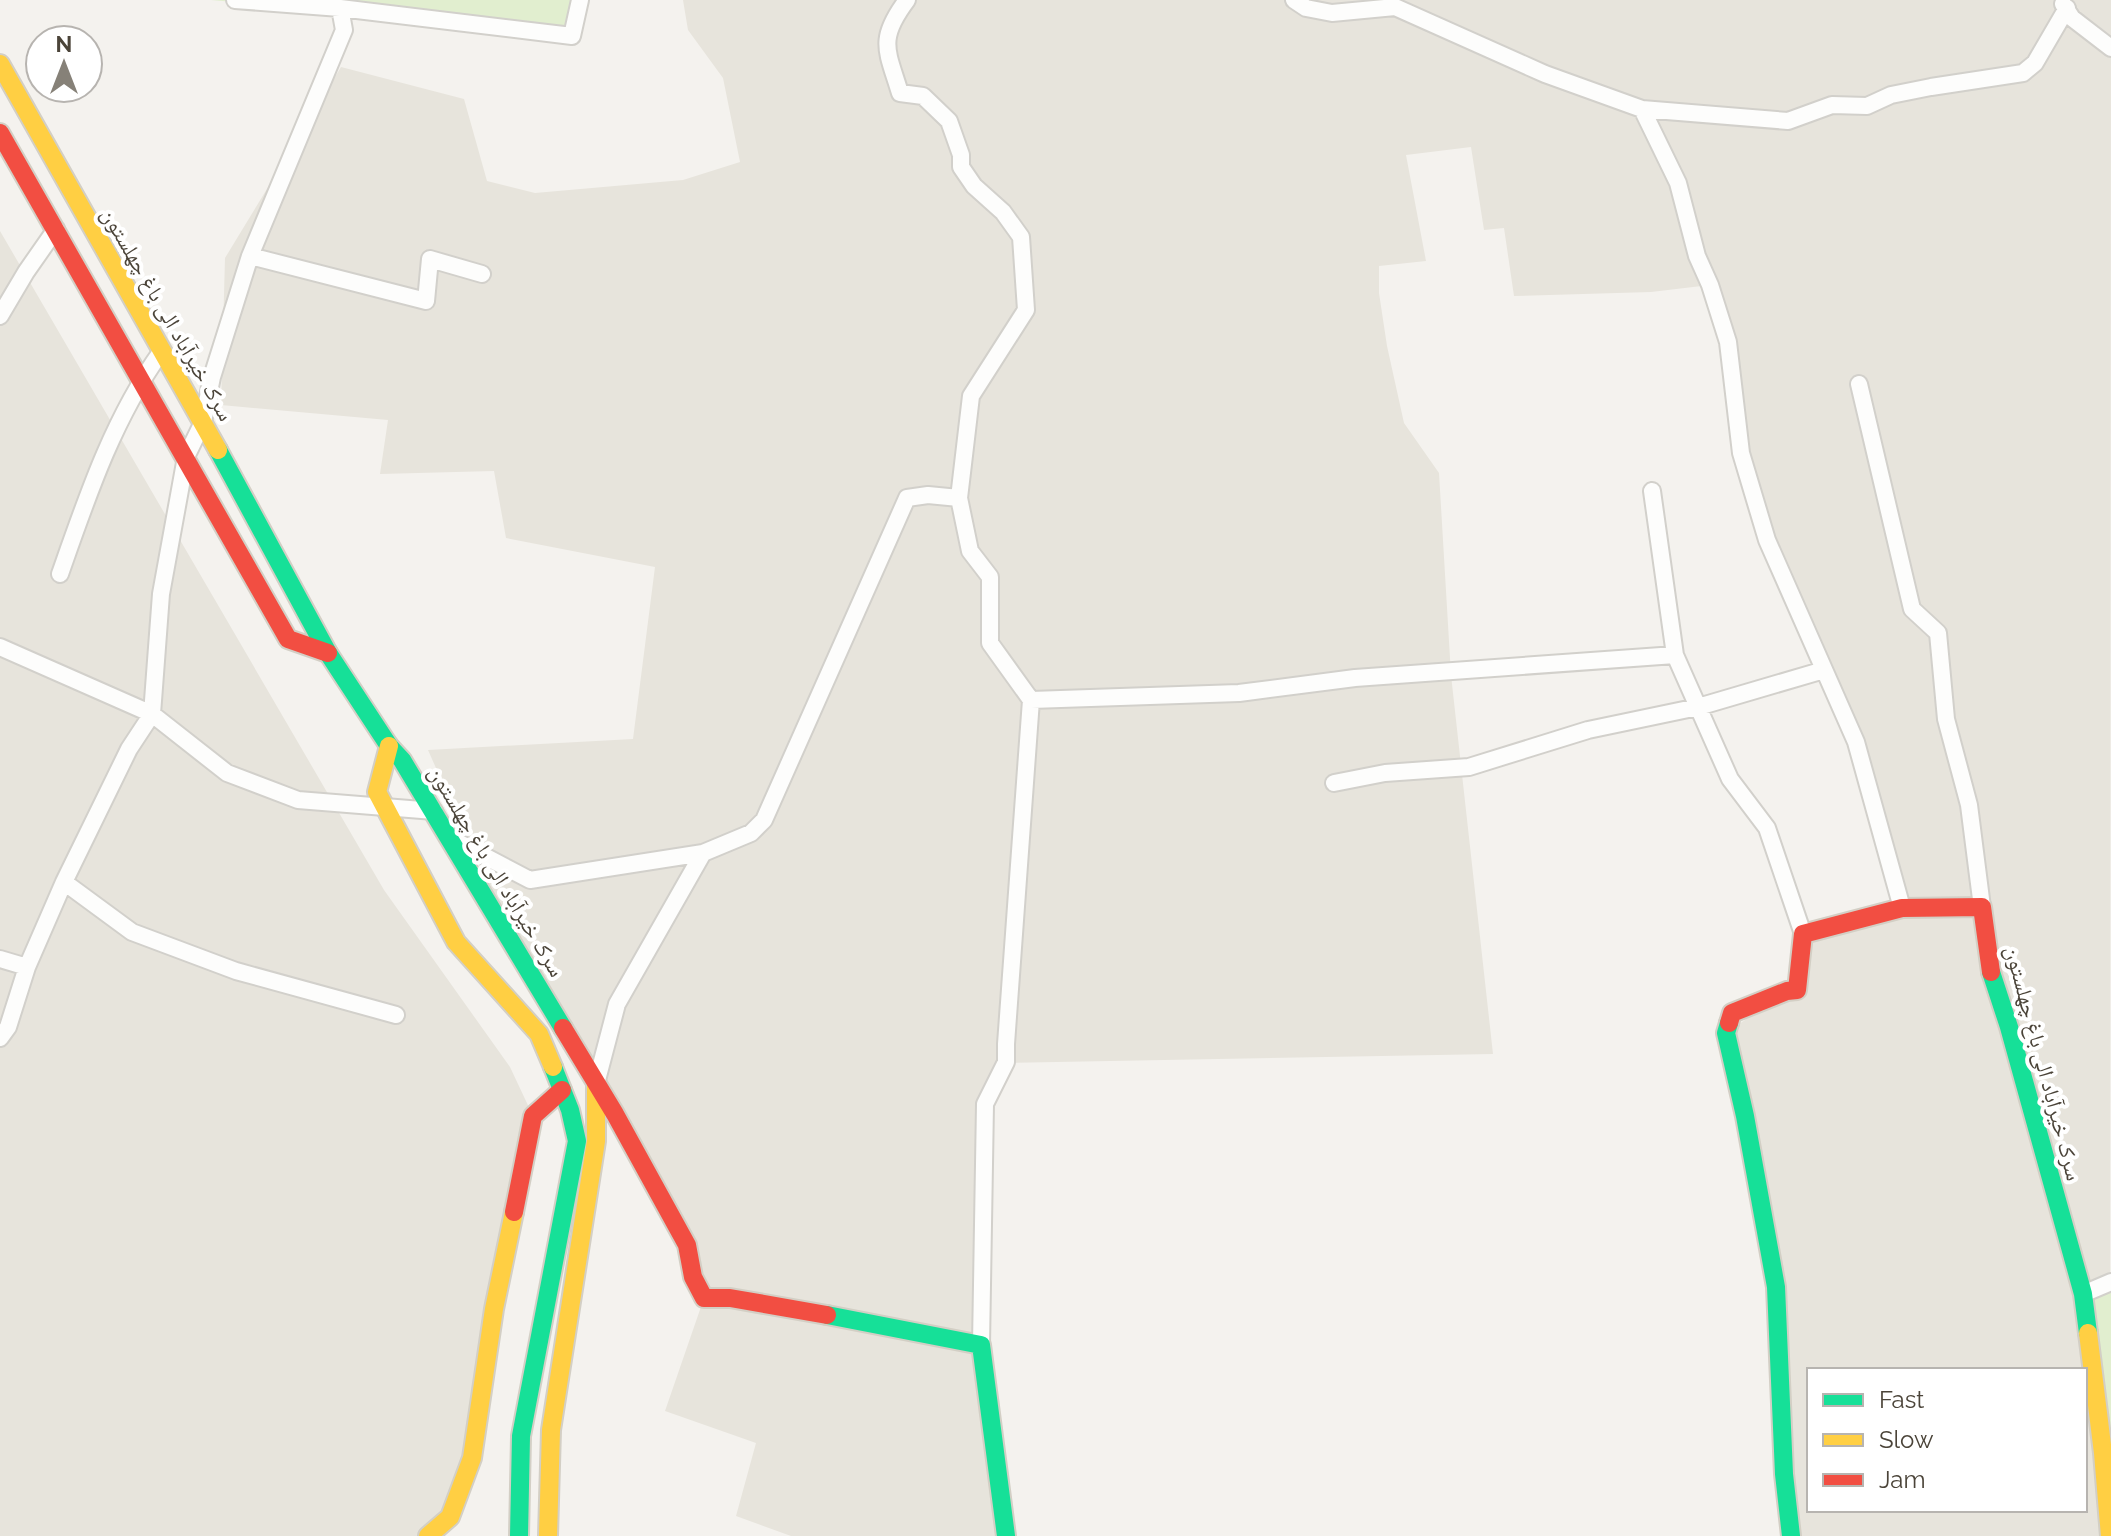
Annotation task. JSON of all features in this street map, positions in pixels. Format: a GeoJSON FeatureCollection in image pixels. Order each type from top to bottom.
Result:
{"type":"FeatureCollection","features":[{"type":"Feature","properties":{"kind":"main road","name":"سرک خیرآباد الی باغ چهلستون"},"geometry":{"type":"LineString","coordinates":[[0,64],[203,422],[328,653],[434,811],[622,1126],[687,1245],[693,1277],[704,1298],[730,1298],[796,1309],[981,1345]]}},
{"type":"Feature","properties":{"kind":"main road"},"geometry":{"type":"LineString","coordinates":[[0,133],[288,639],[328,653]]}},
{"type":"Feature","properties":{"kind":"main road"},"geometry":{"type":"LineString","coordinates":[[389,746],[377,792],[384,807],[456,942],[539,1034],[562,1090],[577,1141],[521,1436],[519,1536]]}},
{"type":"Feature","properties":{"kind":"main road","name":"سرک خیرآباد الی باغ چهلستون"},"geometry":{"type":"LineString","coordinates":[[1982,907],[1988,963],[2009,1027],[2083,1294],[2110,1536]]}},
{"type":"Feature","properties":{"kind":"main road"},"geometry":{"type":"LineString","coordinates":[[1791,1536],[1784,1474],[1776,1287],[1745,1116],[1726,1033],[1732,1013],[1797,990],[1803,934],[1902,908],[1982,907]]}},
{"type":"Feature","properties":{"kind":"main road"},"geometry":{"type":"LineString","coordinates":[[548,1536],[551,1430],[596,1141],[596,1084]]}},
{"type":"Feature","properties":{"kind":"main road"},"geometry":{"type":"LineString","coordinates":[[428,1536],[450,1517],[472,1458],[494,1309],[533,1116],[562,1090]]}},
{"type":"Feature","properties":{"kind":"main road"},"geometry":{"type":"LineString","coordinates":[[981,1345],[1006,1536]]}},
{"type":"Feature","properties":{"kind":"street"},"geometry":{"type":"LineString","coordinates":[[235,0],[340,8],[572,36],[580,0]]}},
{"type":"Feature","properties":{"kind":"street"},"geometry":{"type":"LineString","coordinates":[[907,0],[887,34],[887,55],[900,93],[923,96],[949,121],[961,155],[961,167],[974,186],[1003,212],[1021,237],[1026,310],[971,396],[959,498],[970,551],[990,577],[990,643],[1031,700],[1006,1062],[985,1104],[981,1345]]}},
{"type":"Feature","properties":{"kind":"street"},"geometry":{"type":"LineString","coordinates":[[1294,0],[1306,8],[1332,13],[1395,7],[1545,74],[1642,109],[1788,121],[1832,105],[1867,106],[1891,95],[1917,89],[2023,73],[2035,63],[2069,6],[2111,48]]}},
{"type":"Feature","properties":{"kind":"street"},"geometry":{"type":"LineString","coordinates":[[0,1038],[8,1027],[27,967],[64,882],[129,749],[152,714],[161,594],[186,457],[203,422],[212,377],[250,256],[344,30],[340,8]]}},
{"type":"Feature","properties":{"kind":"street"},"geometry":{"type":"LineString","coordinates":[[1642,109],[1678,183],[1697,256],[1728,342],[1741,453],[1767,540],[1856,742],[1902,908]]}},
{"type":"Feature","properties":{"kind":"street"},"geometry":{"type":"LineString","coordinates":[[0,316],[56,229]]}},
{"type":"Feature","properties":{"kind":"street"},"geometry":{"type":"LineString","coordinates":[[250,256],[426,301],[430,259],[482,274]]}},
{"type":"Feature","properties":{"kind":"street"},"geometry":{"type":"LineString","coordinates":[[60,574],[97,468],[142,379],[161,352]]}},
{"type":"Feature","properties":{"kind":"street"},"geometry":{"type":"LineString","coordinates":[[1859,384],[1912,609],[1938,633],[1946,719],[1969,805],[1982,907]]}},
{"type":"Feature","properties":{"kind":"street"},"geometry":{"type":"LineString","coordinates":[[1652,491],[1675,655],[1730,779],[1767,828],[1803,934]]}},
{"type":"Feature","properties":{"kind":"street"},"geometry":{"type":"LineString","coordinates":[[451,839],[530,880],[703,853],[751,833],[764,820],[907,498],[928,495],[959,498]]}},
{"type":"Feature","properties":{"kind":"street"},"geometry":{"type":"LineString","coordinates":[[0,647],[152,714],[227,773],[298,800],[434,811]]}},
{"type":"Feature","properties":{"kind":"street"},"geometry":{"type":"LineString","coordinates":[[1031,700],[1239,693],[1355,678],[1675,655]]}},
{"type":"Feature","properties":{"kind":"street"},"geometry":{"type":"LineString","coordinates":[[1334,783],[1385,773],[1469,767],[1588,730],[1698,707],[1824,670]]}},
{"type":"Feature","properties":{"kind":"street"},"geometry":{"type":"LineString","coordinates":[[596,1084],[617,1004],[703,853]]}},
{"type":"Feature","properties":{"kind":"street"},"geometry":{"type":"LineString","coordinates":[[64,882],[132,932],[236,971],[396,1015]]}},
{"type":"Feature","properties":{"kind":"street"},"geometry":{"type":"LineString","coordinates":[[0,959],[27,967]]}},
{"type":"Feature","properties":{"kind":"street"},"geometry":{"type":"LineString","coordinates":[[2083,1294],[2111,1282]]}},
{"type":"Feature","properties":{"kind":"shaded area"},"geometry":{"type":"Polygon","coordinates":[[[683,0],[2111,0],[2110,1536],[1791,1536],[1776,1287],[1726,1033],[1787,991],[1803,934],[1902,908],[1856,742],[1767,540],[1710,285],[1651,292],[1514,296],[1504,228],[1484,230],[1471,147],[1406,155],[1426,261],[1379,266],[1379,293],[1404,423],[1439,473],[1451,675],[1493,1054],[1006,1063],[985,1104],[981,1345],[1006,1536],[791,1536],[736,1516],[756,1443],[665,1411],[704,1298],[494,899],[428,750],[633,739],[655,567],[506,538],[494,471],[380,474],[388,420],[221,405],[225,258],[341,67],[464,99],[487,181],[535,193],[683,180],[740,162],[723,78],[688,30],[683,0]]]}},
{"type":"Feature","properties":{"kind":"shaded area"},"geometry":{"type":"Polygon","coordinates":[[[0,231],[384,890],[510,1067],[533,1116],[472,1458],[428,1536],[0,1536],[0,231]]]}},
{"type":"Feature","properties":{"kind":"green space"},"geometry":{"type":"Polygon","coordinates":[[[211,0],[578,0],[570,32],[211,0]]]}},
{"type":"Feature","properties":{"kind":"green space"},"geometry":{"type":"Polygon","coordinates":[[[2111,1284],[2111,1536],[2083,1294],[2111,1284]]]}},
{"type":"Feature","properties":{"kind":"traffic: fast"},"geometry":{"type":"LineString","coordinates":[[218,450],[328,653],[389,746],[402,760],[563,1028]]}},
{"type":"Feature","properties":{"kind":"traffic: fast"},"geometry":{"type":"LineString","coordinates":[[1991,972],[2083,1294],[2088,1333]]}},
{"type":"Feature","properties":{"kind":"traffic: fast"},"geometry":{"type":"LineString","coordinates":[[1729,1023],[1726,1033],[1745,1116],[1776,1287],[1784,1474],[1791,1536]]}},
{"type":"Feature","properties":{"kind":"traffic: fast"},"geometry":{"type":"LineString","coordinates":[[519,1536],[521,1436],[577,1141],[570,1110],[553,1067]]}},
{"type":"Feature","properties":{"kind":"traffic: fast"},"geometry":{"type":"LineString","coordinates":[[827,1315],[981,1345],[1006,1536]]}},
{"type":"Feature","properties":{"kind":"traffic: slow"},"geometry":{"type":"LineString","coordinates":[[0,64],[218,450]]}},
{"type":"Feature","properties":{"kind":"traffic: slow"},"geometry":{"type":"LineString","coordinates":[[389,746],[377,792],[456,942],[539,1034],[553,1067]]}},
{"type":"Feature","properties":{"kind":"traffic: slow"},"geometry":{"type":"LineString","coordinates":[[548,1536],[551,1430],[596,1141],[596,1084]]}},
{"type":"Feature","properties":{"kind":"traffic: slow"},"geometry":{"type":"LineString","coordinates":[[428,1536],[450,1517],[472,1458],[494,1309],[514,1212]]}},
{"type":"Feature","properties":{"kind":"traffic: slow"},"geometry":{"type":"LineString","coordinates":[[2088,1333],[2110,1536]]}},
{"type":"Feature","properties":{"kind":"traffic: jam"},"geometry":{"type":"LineString","coordinates":[[0,133],[288,639],[328,653]]}},
{"type":"Feature","properties":{"kind":"traffic: jam"},"geometry":{"type":"LineString","coordinates":[[1729,1023],[1732,1013],[1797,990],[1803,934],[1902,908],[1982,907],[1991,972]]}},
{"type":"Feature","properties":{"kind":"traffic: jam"},"geometry":{"type":"LineString","coordinates":[[563,1028],[615,1114],[687,1245],[693,1277],[704,1298],[730,1298],[827,1315]]}},
{"type":"Feature","properties":{"kind":"traffic: jam"},"geometry":{"type":"LineString","coordinates":[[514,1212],[533,1116],[562,1090]]}}]}
